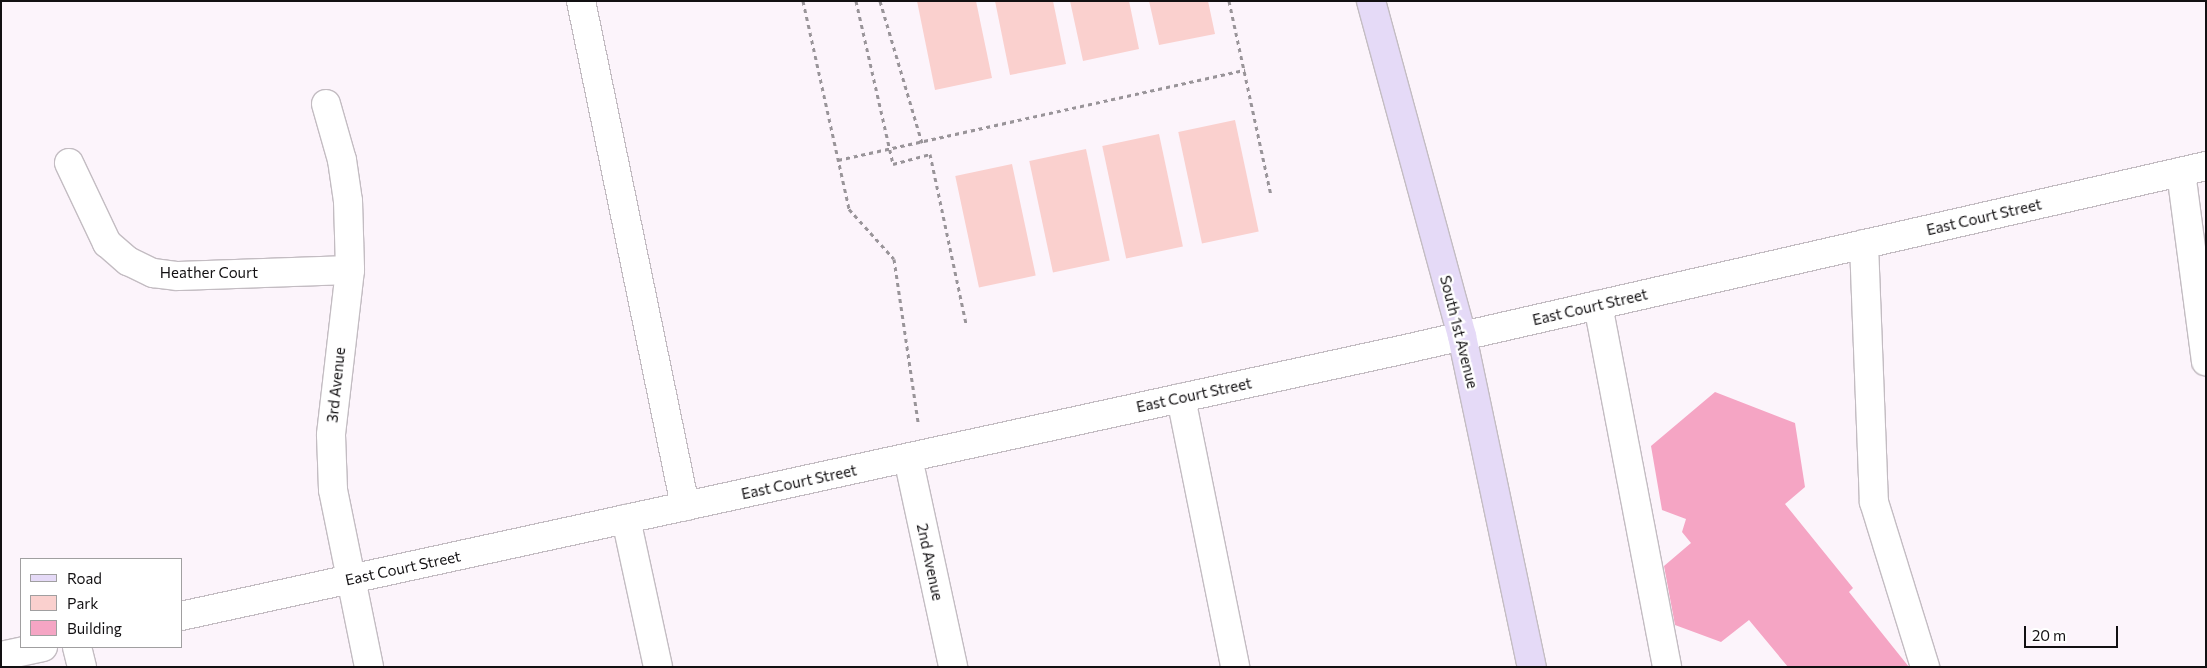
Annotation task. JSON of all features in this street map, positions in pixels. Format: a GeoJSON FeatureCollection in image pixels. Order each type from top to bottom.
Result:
{"type":"FeatureCollection","features":[{"type":"Feature","properties":{"kind":"main road","name":"South 1st Avenue"},"geometry":{"type":"LineString","coordinates":[[1371,1],[1462,336],[1532,667]]}},
{"type":"Feature","properties":{"kind":"street"},"geometry":{"type":"LineString","coordinates":[[581,1],[685,506]]}},
{"type":"Feature","properties":{"kind":"street","name":"3rd Avenue"},"geometry":{"type":"LineString","coordinates":[[326,104],[342,160],[348,201],[350,270],[331,434],[333,490],[349,580],[369,667]]}},
{"type":"Feature","properties":{"kind":"street","name":"Heather Court"},"geometry":{"type":"LineString","coordinates":[[69,163],[107,243],[128,261],[153,272],[178,276],[350,270]]}},
{"type":"Feature","properties":{"kind":"street"},"geometry":{"type":"LineString","coordinates":[[2193,169],[2206,362]]}},
{"type":"Feature","properties":{"kind":"street","name":"East Court Street"},"geometry":{"type":"LineString","coordinates":[[182,616],[1462,336],[2193,169]]}},
{"type":"Feature","properties":{"kind":"street"},"geometry":{"type":"LineString","coordinates":[[1864,244],[1874,502],[1925,667]]}},
{"type":"Feature","properties":{"kind":"street"},"geometry":{"type":"LineString","coordinates":[[1598,305],[1667,667]]}},
{"type":"Feature","properties":{"kind":"street"},"geometry":{"type":"LineString","coordinates":[[1181,398],[1235,667]]}},
{"type":"Feature","properties":{"kind":"street","name":"2nd Avenue"},"geometry":{"type":"LineString","coordinates":[[908,458],[953,667]]}},
{"type":"Feature","properties":{"kind":"street"},"geometry":{"type":"LineString","coordinates":[[626,519],[658,667]]}},
{"type":"Feature","properties":{"kind":"street"},"geometry":{"type":"LineString","coordinates":[[1,656],[38,648]]}},
{"type":"Feature","properties":{"kind":"street"},"geometry":{"type":"LineString","coordinates":[[77,648],[82,667]]}},
{"type":"Feature","properties":{"kind":"path"},"geometry":{"type":"LineString","coordinates":[[803,1],[848,209],[894,259],[918,422]]}},
{"type":"Feature","properties":{"kind":"path"},"geometry":{"type":"LineString","coordinates":[[856,1],[893,164],[930,154],[966,324]]}},
{"type":"Feature","properties":{"kind":"path"},"geometry":{"type":"LineString","coordinates":[[880,1],[922,143]]}},
{"type":"Feature","properties":{"kind":"path"},"geometry":{"type":"LineString","coordinates":[[1229,1],[1271,196]]}},
{"type":"Feature","properties":{"kind":"path"},"geometry":{"type":"LineString","coordinates":[[838,160],[922,143],[1245,70]]}},
{"type":"Feature","properties":{"kind":"green space"},"geometry":{"type":"Polygon","coordinates":[[[917,1],[976,1],[992,78],[935,90],[917,1]]]}},
{"type":"Feature","properties":{"kind":"green space"},"geometry":{"type":"Polygon","coordinates":[[[995,1],[1053,1],[1066,64],[1010,75],[995,1]]]}},
{"type":"Feature","properties":{"kind":"green space"},"geometry":{"type":"Polygon","coordinates":[[[1070,1],[1129,1],[1139,49],[1083,61],[1070,1]]]}},
{"type":"Feature","properties":{"kind":"green space"},"geometry":{"type":"Polygon","coordinates":[[[1149,1],[1208,1],[1215,34],[1159,45],[1149,1]]]}},
{"type":"Feature","properties":{"kind":"green space"},"geometry":{"type":"Polygon","coordinates":[[[1235,120],[1259,232],[1202,244],[1178,132],[1235,120]]]}},
{"type":"Feature","properties":{"kind":"green space"},"geometry":{"type":"Polygon","coordinates":[[[1159,134],[1183,246],[1126,259],[1102,146],[1159,134]]]}},
{"type":"Feature","properties":{"kind":"green space"},"geometry":{"type":"Polygon","coordinates":[[[1086,149],[1110,261],[1053,273],[1029,161],[1086,149]]]}},
{"type":"Feature","properties":{"kind":"green space"},"geometry":{"type":"Polygon","coordinates":[[[1012,164],[1036,276],[979,288],[955,176],[1012,164]]]}},
{"type":"Feature","properties":{"kind":"building"},"geometry":{"type":"Polygon","coordinates":[[[1715,392],[1795,423],[1805,487],[1785,504],[1853,588],[1849,592],[1909,667],[1788,667],[1749,620],[1721,642],[1675,625],[1664,566],[1691,543],[1682,532],[1686,519],[1662,510],[1651,446],[1715,392]]]}}]}
